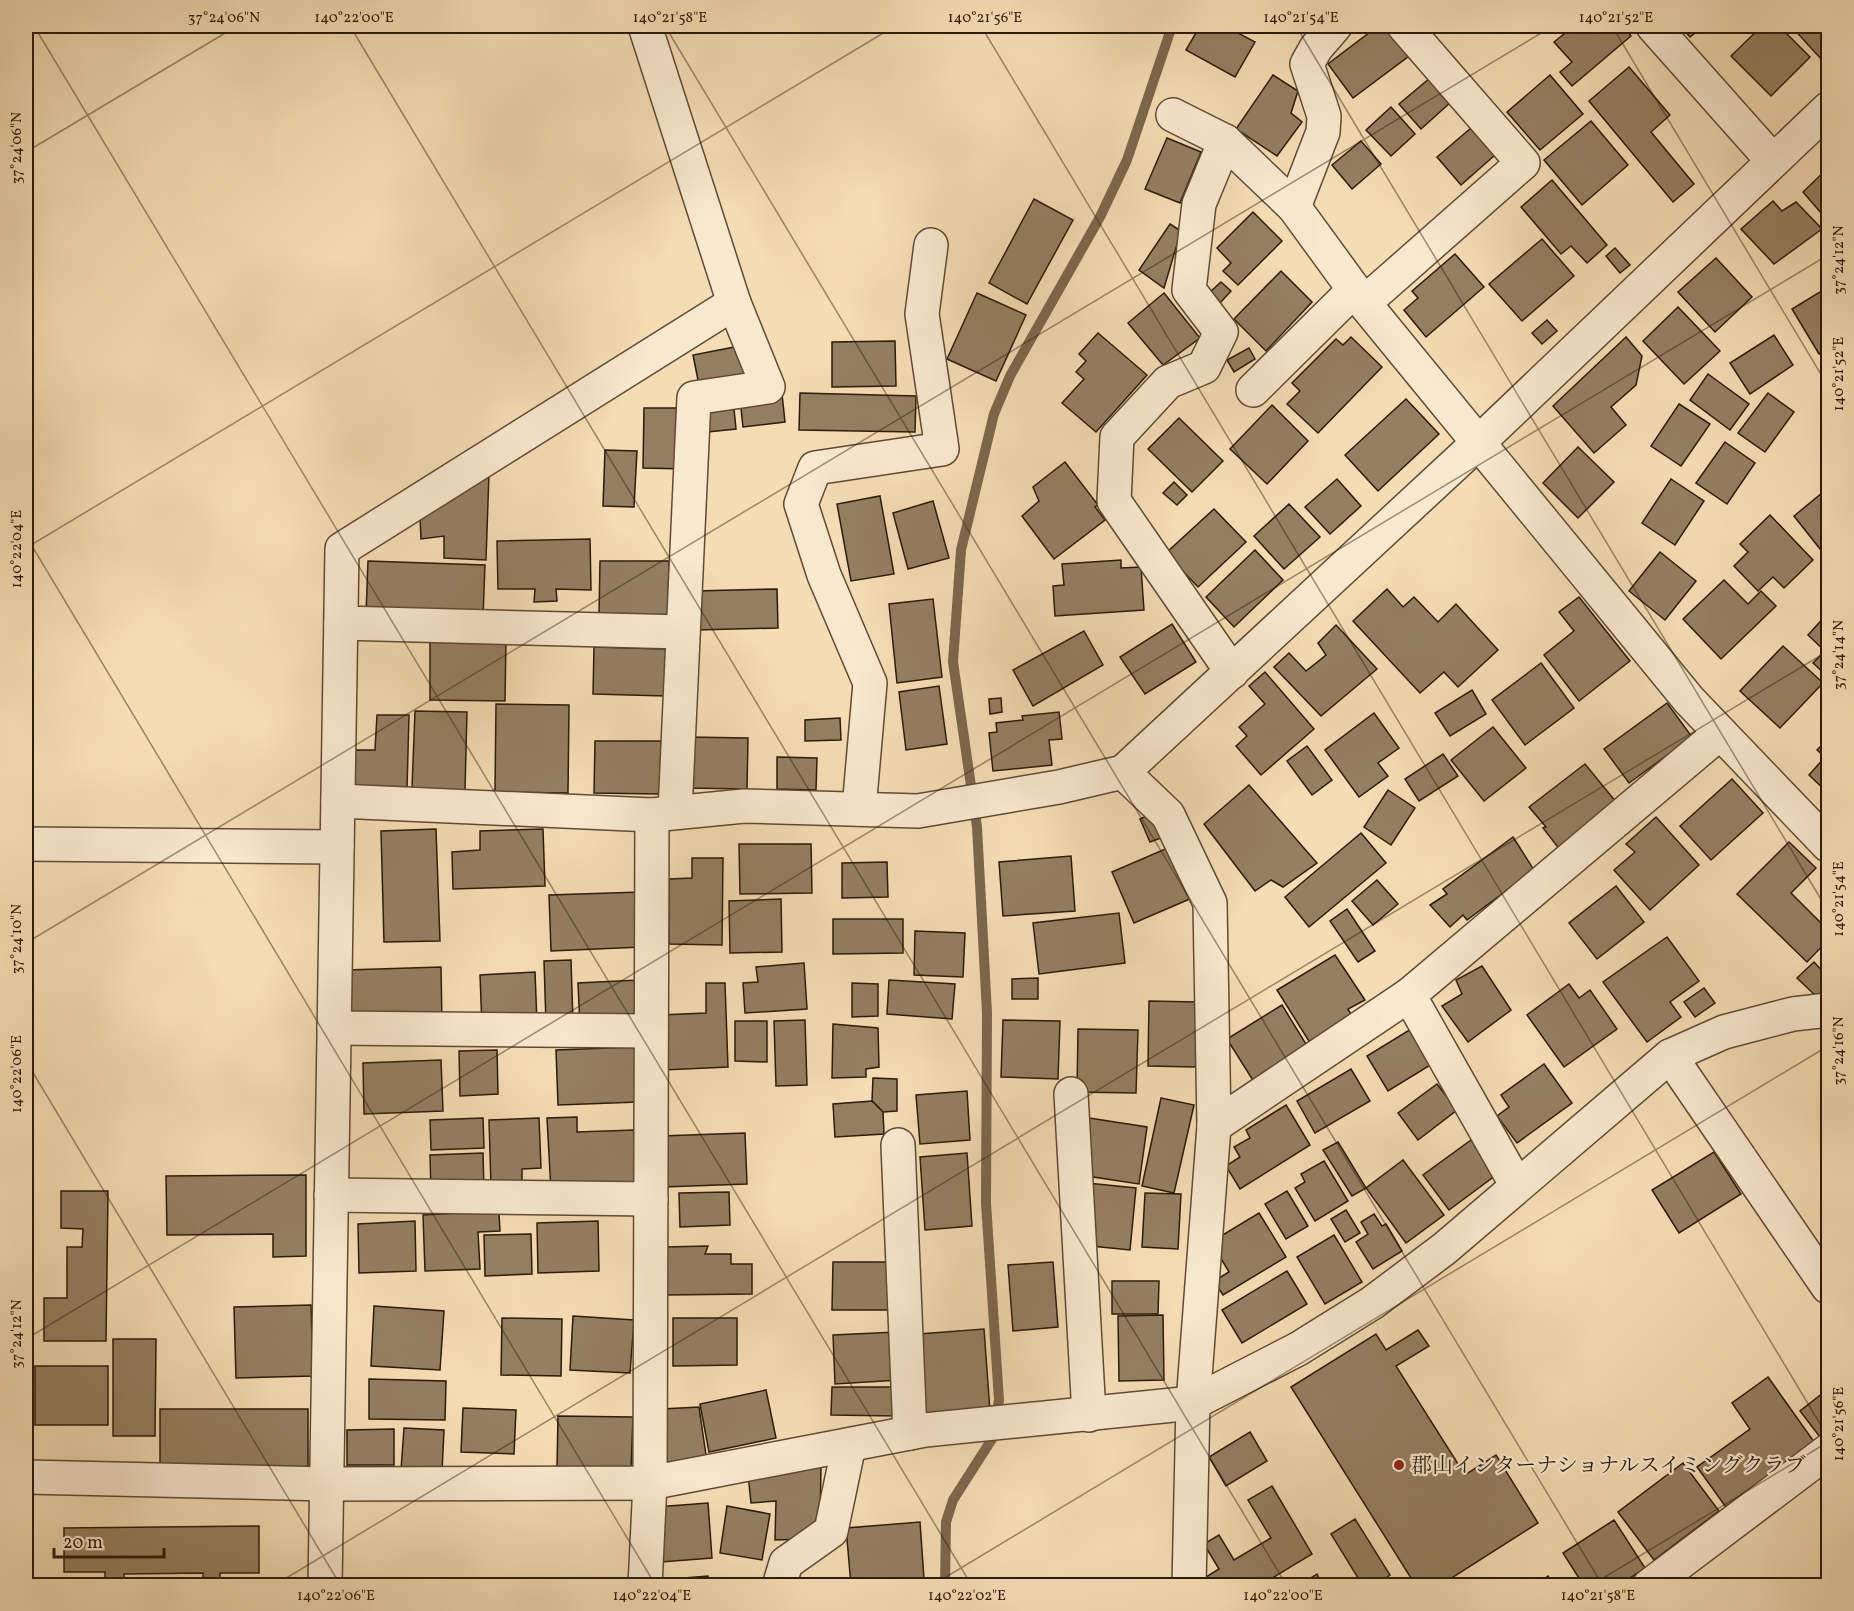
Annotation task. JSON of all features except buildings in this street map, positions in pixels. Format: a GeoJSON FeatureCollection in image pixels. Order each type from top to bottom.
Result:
{"type":"FeatureCollection","features":[{"type":"Feature","properties":{"kind":"street"},"geometry":{"type":"LineString","coordinates":[[645,26],[734,303],[768,387],[694,398],[683,632],[664,813],[651,1031],[650,1483],[645,1586]]}},
{"type":"Feature","properties":{"kind":"street"},"geometry":{"type":"LineString","coordinates":[[1294,207],[1323,132],[1324,116],[1307,64],[1316,48],[1335,26]]}},
{"type":"Feature","properties":{"kind":"street"},"geometry":{"type":"LineString","coordinates":[[1253,390],[1359,297],[1523,163],[1404,26]]}},
{"type":"Feature","properties":{"kind":"street"},"geometry":{"type":"LineString","coordinates":[[1653,26],[1773,161]]}},
{"type":"Feature","properties":{"kind":"street"},"geometry":{"type":"LineString","coordinates":[[338,801],[664,813],[744,806],[918,811],[1059,787],[1123,772],[1478,443],[1828,109]]}},
{"type":"Feature","properties":{"kind":"street"},"geometry":{"type":"LineString","coordinates":[[1173,115],[1225,141],[1294,207],[1359,297],[1689,700],[1828,844]]}},
{"type":"Feature","properties":{"kind":"street"},"geometry":{"type":"LineString","coordinates":[[1225,141],[1199,204],[1189,290],[1221,332],[1204,367],[1168,382],[1117,437],[1114,501],[1232,672]]}},
{"type":"Feature","properties":{"kind":"street"},"geometry":{"type":"LineString","coordinates":[[859,809],[870,683],[824,575],[801,504],[815,468],[942,449],[922,314],[931,245]]}},
{"type":"Feature","properties":{"kind":"street"},"geometry":{"type":"LineString","coordinates":[[326,1586],[342,549],[734,303]]}},
{"type":"Feature","properties":{"kind":"street"},"geometry":{"type":"LineString","coordinates":[[341,623],[683,632]]}},
{"type":"Feature","properties":{"kind":"street"},"geometry":{"type":"LineString","coordinates":[[1214,1126],[1409,995],[1720,733]]}},
{"type":"Feature","properties":{"kind":"street"},"geometry":{"type":"LineString","coordinates":[[1123,772],[1168,815],[1210,903],[1214,1126],[1193,1403],[1189,1586]]}},
{"type":"Feature","properties":{"kind":"street"},"geometry":{"type":"LineString","coordinates":[[26,844],[337,847]]}},
{"type":"Feature","properties":{"kind":"street"},"geometry":{"type":"LineString","coordinates":[[1409,995],[1517,1186]]}},
{"type":"Feature","properties":{"kind":"street"},"geometry":{"type":"LineString","coordinates":[[26,1478],[327,1484],[650,1483],[910,1433],[1193,1403],[1298,1349],[1372,1303],[1444,1249],[1670,1056],[1724,1032],[1793,1014],[1828,1010]]}},
{"type":"Feature","properties":{"kind":"street"},"geometry":{"type":"LineString","coordinates":[[334,1029],[651,1031]]}},
{"type":"Feature","properties":{"kind":"street"},"geometry":{"type":"LineString","coordinates":[[1670,1056],[1828,1287]]}},
{"type":"Feature","properties":{"kind":"street"},"geometry":{"type":"LineString","coordinates":[[1071,1094],[1089,1415]]}},
{"type":"Feature","properties":{"kind":"street"},"geometry":{"type":"LineString","coordinates":[[898,1145],[910,1433]]}},
{"type":"Feature","properties":{"kind":"street"},"geometry":{"type":"LineString","coordinates":[[331,1195],[651,1199]]}},
{"type":"Feature","properties":{"kind":"street"},"geometry":{"type":"LineString","coordinates":[[778,1586],[786,1563],[831,1531],[849,1445]]}},
{"type":"Feature","properties":{"kind":"street"},"geometry":{"type":"LineString","coordinates":[[1649,1586],[1828,1451]]}},
{"type":"Feature","properties":{"kind":"waterway"},"geometry":{"type":"LineString","coordinates":[[945,1586],[946,1522],[953,1500],[992,1439],[999,1400],[986,1203],[987,1013],[977,827],[953,662],[961,550],[994,414],[1010,376],[1100,217],[1127,160],[1172,26]]}},
{"type":"Feature","properties":{"kind":"place","name":"郡山インターナショナルスイミングクラブ"},"geometry":{"type":"Point","coordinates":[1399,1465]}}]}
